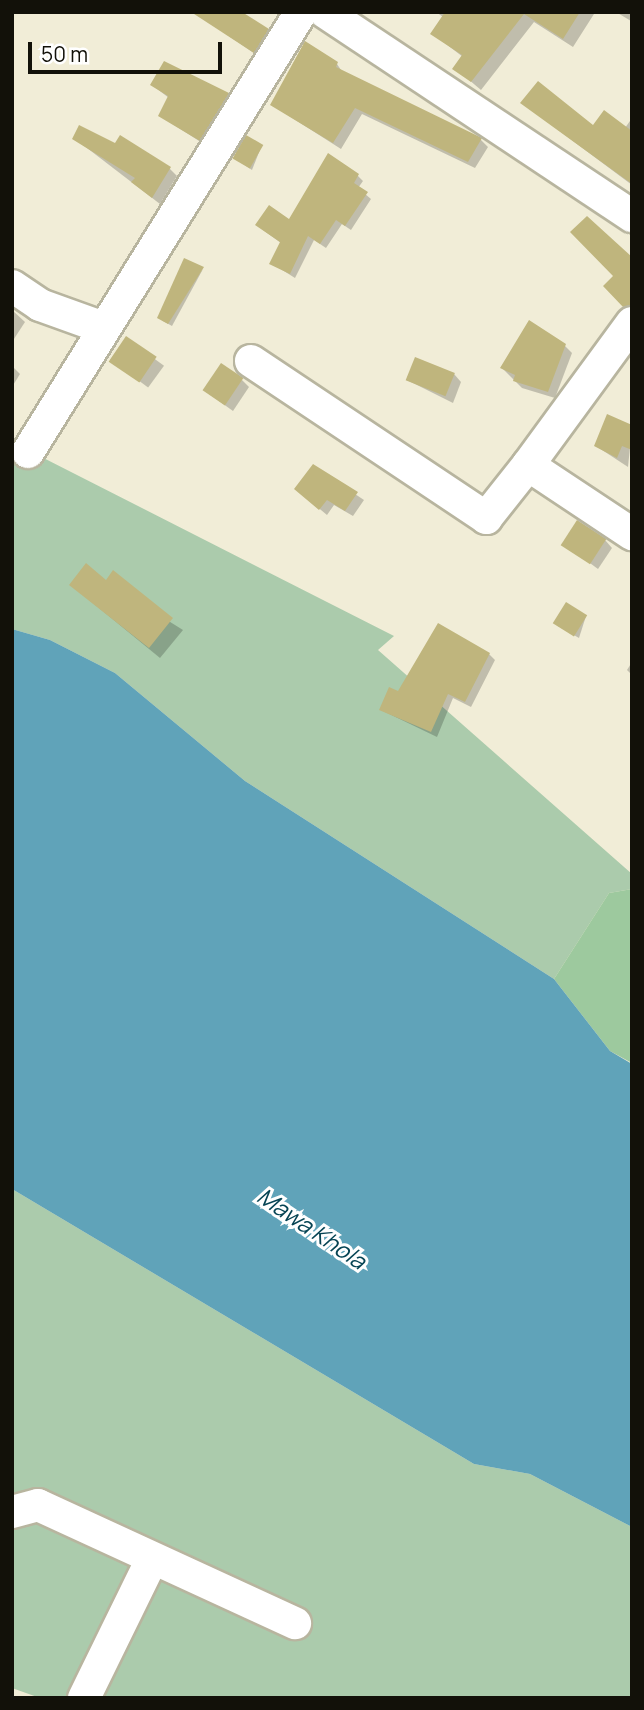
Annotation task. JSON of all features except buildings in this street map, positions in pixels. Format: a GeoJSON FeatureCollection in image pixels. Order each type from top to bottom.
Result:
{"type":"FeatureCollection","features":[{"type":"Feature","properties":{"kind":"street"},"geometry":{"type":"LineString","coordinates":[[28,452],[301,12]]}},
{"type":"Feature","properties":{"kind":"street"},"geometry":{"type":"LineString","coordinates":[[325,12],[632,216]]}},
{"type":"Feature","properties":{"kind":"street"},"geometry":{"type":"LineString","coordinates":[[12,286],[40,305],[104,328]]}},
{"type":"Feature","properties":{"kind":"street"},"geometry":{"type":"LineString","coordinates":[[251,361],[486,518],[632,323]]}},
{"type":"Feature","properties":{"kind":"street"},"geometry":{"type":"LineString","coordinates":[[528,465],[632,534]]}},
{"type":"Feature","properties":{"kind":"street"},"geometry":{"type":"LineString","coordinates":[[12,1512],[38,1505],[152,1561],[295,1623]]}},
{"type":"Feature","properties":{"kind":"street"},"geometry":{"type":"LineString","coordinates":[[84,1698],[152,1561]]}},
{"type":"Feature","properties":{"kind":"green space"},"geometry":{"type":"Polygon","coordinates":[[[12,442],[394,636],[378,650],[632,874],[632,889],[609,893],[554,979],[245,781],[115,673],[50,640],[12,629],[12,442]]]}},
{"type":"Feature","properties":{"kind":"green space"},"geometry":{"type":"Polygon","coordinates":[[[632,889],[632,1063],[610,1051],[554,979],[609,893],[632,889]]]}},
{"type":"Feature","properties":{"kind":"green space"},"geometry":{"type":"Polygon","coordinates":[[[12,1189],[474,1464],[530,1474],[632,1527],[632,1698],[40,1698],[12,1688],[12,1189]]]}},
{"type":"Feature","properties":{"kind":"water","name":"Mawa Khola"},"geometry":{"type":"Polygon","coordinates":[[[12,629],[50,640],[115,673],[245,781],[554,979],[610,1051],[632,1064],[632,1527],[530,1474],[474,1464],[12,1189],[12,629]]]}}]}
